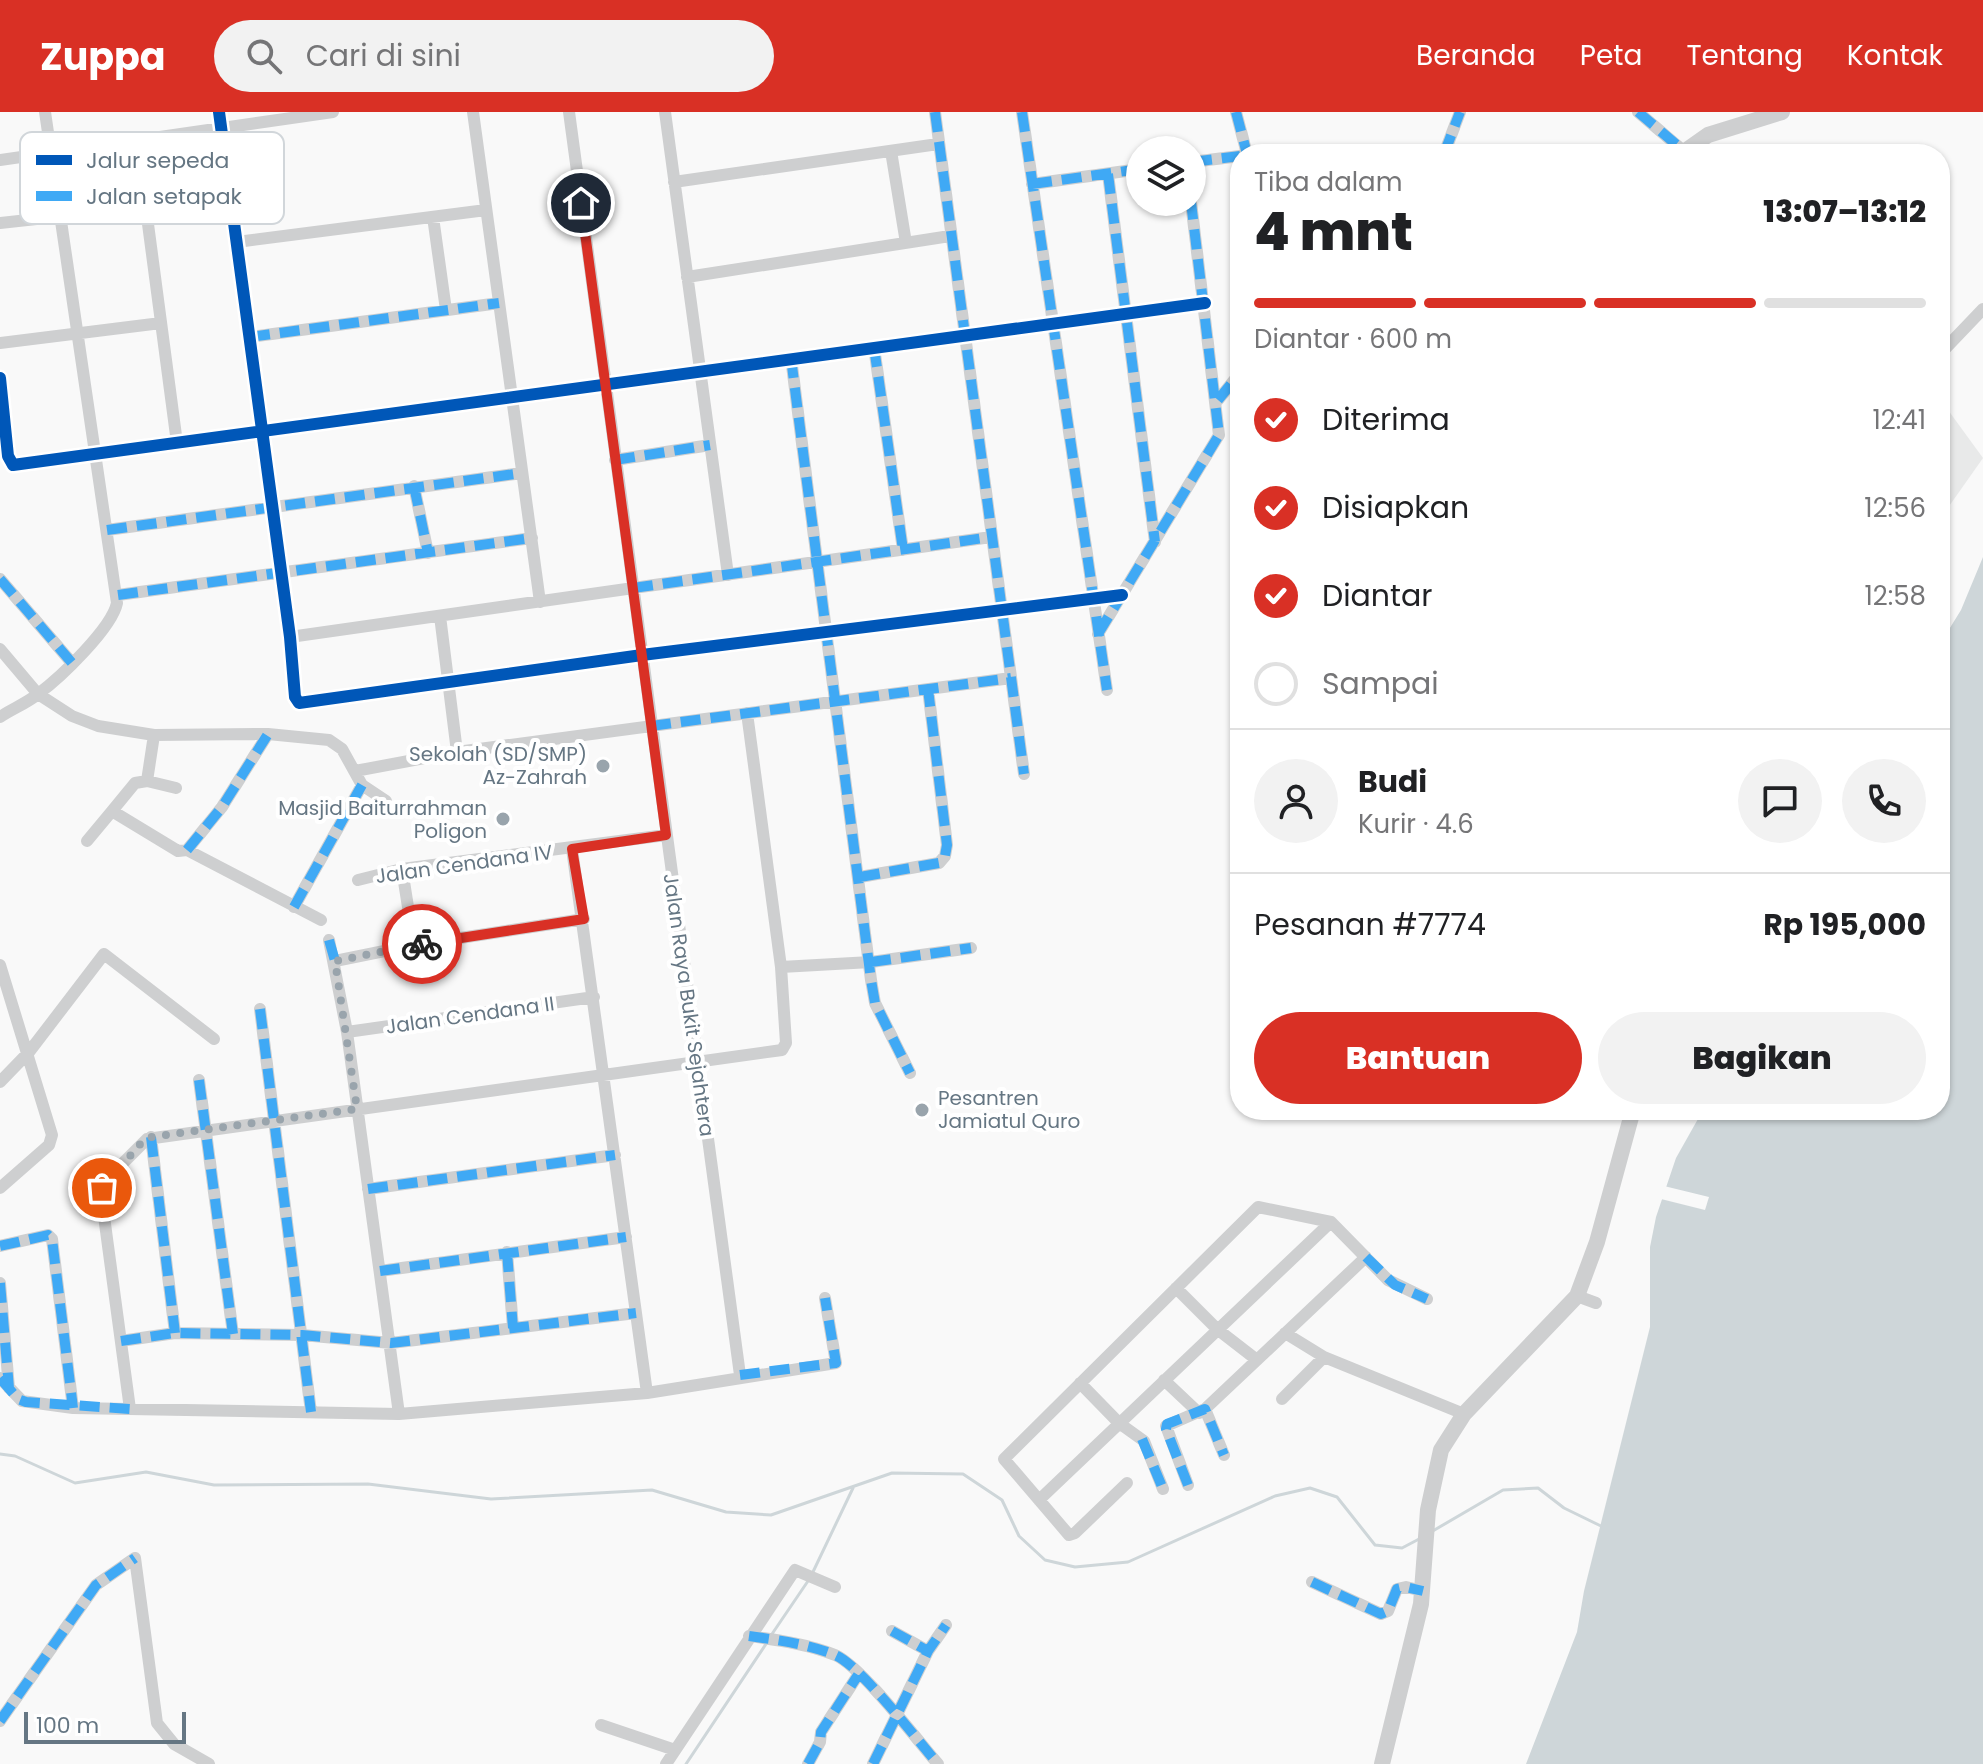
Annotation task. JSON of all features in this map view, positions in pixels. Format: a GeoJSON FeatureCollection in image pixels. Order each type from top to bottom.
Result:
{"type":"FeatureCollection","features":[{"type":"Feature","properties":{"kind":"street"},"geometry":{"type":"LineString","coordinates":[[45,112],[47,132]]}},
{"type":"Feature","properties":{"kind":"street"},"geometry":{"type":"LineString","coordinates":[[219,112],[222,132]]}},
{"type":"Feature","properties":{"kind":"street"},"geometry":{"type":"LineString","coordinates":[[195,132],[333,112]]}},
{"type":"Feature","properties":{"kind":"street"},"geometry":{"type":"LineString","coordinates":[[473,112],[540,602]]}},
{"type":"Feature","properties":{"kind":"street","name":"Jalan Raya Bukit Sejahtera"},"geometry":{"type":"LineString","coordinates":[[569,112],[740,1375]]}},
{"type":"Feature","properties":{"kind":"street"},"geometry":{"type":"LineString","coordinates":[[665,112],[728,575]]}},
{"type":"Feature","properties":{"kind":"street"},"geometry":{"type":"LineString","coordinates":[[935,112],[1024,774]]}},
{"type":"Feature","properties":{"kind":"street"},"geometry":{"type":"LineString","coordinates":[[1022,112],[1107,690]]}},
{"type":"Feature","properties":{"kind":"street"},"geometry":{"type":"LineString","coordinates":[[1236,112],[1244,144]]}},
{"type":"Feature","properties":{"kind":"street"},"geometry":{"type":"LineString","coordinates":[[1448,144],[1460,112]]}},
{"type":"Feature","properties":{"kind":"street"},"geometry":{"type":"LineString","coordinates":[[1638,112],[1674,144]]}},
{"type":"Feature","properties":{"kind":"street"},"geometry":{"type":"LineString","coordinates":[[1696,144],[1708,135],[1782,112]]}},
{"type":"Feature","properties":{"kind":"street"},"geometry":{"type":"LineString","coordinates":[[674,182],[938,144]]}},
{"type":"Feature","properties":{"kind":"street"},"geometry":{"type":"LineString","coordinates":[[891,151],[906,243]]}},
{"type":"Feature","properties":{"kind":"street"},"geometry":{"type":"LineString","coordinates":[[0,160],[20,157]]}},
{"type":"Feature","properties":{"kind":"street"},"geometry":{"type":"LineString","coordinates":[[1206,160],[1230,157]]}},
{"type":"Feature","properties":{"kind":"street"},"geometry":{"type":"LineString","coordinates":[[1032,184],[1126,171]]}},
{"type":"Feature","properties":{"kind":"street"},"geometry":{"type":"LineString","coordinates":[[1108,174],[1155,542]]}},
{"type":"Feature","properties":{"kind":"street"},"geometry":{"type":"LineString","coordinates":[[237,242],[486,210]]}},
{"type":"Feature","properties":{"kind":"street"},"geometry":{"type":"LineString","coordinates":[[1098,634],[1218,439],[1218,400],[1193,216]]}},
{"type":"Feature","properties":{"kind":"street"},"geometry":{"type":"LineString","coordinates":[[433,217],[446,310]]}},
{"type":"Feature","properties":{"kind":"street"},"geometry":{"type":"LineString","coordinates":[[0,223],[20,221]]}},
{"type":"Feature","properties":{"kind":"street"},"geometry":{"type":"LineString","coordinates":[[0,717],[38,694],[72,663],[113,615],[118,595],[61,224]]}},
{"type":"Feature","properties":{"kind":"street"},"geometry":{"type":"LineString","coordinates":[[148,224],[177,443]]}},
{"type":"Feature","properties":{"kind":"street"},"geometry":{"type":"LineString","coordinates":[[234,224],[290,637],[295,697],[299,703],[642,655],[1122,595]]}},
{"type":"Feature","properties":{"kind":"street"},"geometry":{"type":"LineString","coordinates":[[687,277],[950,236]]}},
{"type":"Feature","properties":{"kind":"street"},"geometry":{"type":"LineString","coordinates":[[250,337],[499,303]]}},
{"type":"Feature","properties":{"kind":"street"},"geometry":{"type":"LineString","coordinates":[[0,378],[10,464],[1205,303]]}},
{"type":"Feature","properties":{"kind":"street"},"geometry":{"type":"LineString","coordinates":[[1950,344],[1982,311]]}},
{"type":"Feature","properties":{"kind":"street"},"geometry":{"type":"LineString","coordinates":[[0,343],[161,323]]}},
{"type":"Feature","properties":{"kind":"street"},"geometry":{"type":"LineString","coordinates":[[874,347],[903,550]]}},
{"type":"Feature","properties":{"kind":"street"},"geometry":{"type":"LineString","coordinates":[[791,358],[875,1003],[910,1073]]}},
{"type":"Feature","properties":{"kind":"street"},"geometry":{"type":"LineString","coordinates":[[1218,400],[1230,385]]}},
{"type":"Feature","properties":{"kind":"street"},"geometry":{"type":"LineString","coordinates":[[615,460],[710,445]]}},
{"type":"Feature","properties":{"kind":"street"},"geometry":{"type":"LineString","coordinates":[[107,530],[522,473]]}},
{"type":"Feature","properties":{"kind":"street"},"geometry":{"type":"LineString","coordinates":[[414,486],[428,553]]}},
{"type":"Feature","properties":{"kind":"street"},"geometry":{"type":"LineString","coordinates":[[290,637],[991,537]]}},
{"type":"Feature","properties":{"kind":"street"},"geometry":{"type":"LineString","coordinates":[[118,595],[532,538]]}},
{"type":"Feature","properties":{"kind":"street"},"geometry":{"type":"LineString","coordinates":[[0,579],[72,663]]}},
{"type":"Feature","properties":{"kind":"street"},"geometry":{"type":"LineString","coordinates":[[440,616],[457,752]]}},
{"type":"Feature","properties":{"kind":"street"},"geometry":{"type":"LineString","coordinates":[[0,649],[38,694],[72,716],[98,726],[154,735],[268,734],[329,740],[342,749],[362,785],[386,801]]}},
{"type":"Feature","properties":{"kind":"street"},"geometry":{"type":"LineString","coordinates":[[355,771],[457,752],[1011,678]]}},
{"type":"Feature","properties":{"kind":"street"},"geometry":{"type":"LineString","coordinates":[[860,877],[939,863],[945,856],[947,845],[928,689]]}},
{"type":"Feature","properties":{"kind":"street"},"geometry":{"type":"LineString","coordinates":[[130,1409],[102,1188],[143,1141],[151,1137],[206,1129],[782,1050],[786,1043],[781,967],[747,713]]}},
{"type":"Feature","properties":{"kind":"street"},"geometry":{"type":"LineString","coordinates":[[187,850],[222,807],[268,734]]}},
{"type":"Feature","properties":{"kind":"street"},"geometry":{"type":"LineString","coordinates":[[147,781],[154,735]]}},
{"type":"Feature","properties":{"kind":"street"},"geometry":{"type":"LineString","coordinates":[[87,841],[131,786],[147,781],[176,788]]}},
{"type":"Feature","properties":{"kind":"street"},"geometry":{"type":"LineString","coordinates":[[294,907],[362,785]]}},
{"type":"Feature","properties":{"kind":"street"},"geometry":{"type":"LineString","coordinates":[[112,811],[178,851],[187,850],[321,920]]}},
{"type":"Feature","properties":{"kind":"street","name":"Jalan Cendana IV"},"geometry":{"type":"LineString","coordinates":[[358,880],[402,869],[666,835]]}},
{"type":"Feature","properties":{"kind":"street"},"geometry":{"type":"LineString","coordinates":[[572,849],[647,1393]]}},
{"type":"Feature","properties":{"kind":"street"},"geometry":{"type":"LineString","coordinates":[[402,869],[414,945]]}},
{"type":"Feature","properties":{"kind":"street"},"geometry":{"type":"LineString","coordinates":[[335,961],[414,945],[584,919]]}},
{"type":"Feature","properties":{"kind":"street"},"geometry":{"type":"LineString","coordinates":[[329,940],[347,1032],[399,1414]]}},
{"type":"Feature","properties":{"kind":"street"},"geometry":{"type":"LineString","coordinates":[[781,967],[871,962],[971,948]]}},
{"type":"Feature","properties":{"kind":"street"},"geometry":{"type":"LineString","coordinates":[[0,1082],[29,1052],[104,954],[214,1039]]}},
{"type":"Feature","properties":{"kind":"street"},"geometry":{"type":"LineString","coordinates":[[0,1188],[52,1140],[29,1052],[1,970]]}},
{"type":"Feature","properties":{"kind":"street","name":"Jalan Cendana II"},"geometry":{"type":"LineString","coordinates":[[347,1032],[594,997]]}},
{"type":"Feature","properties":{"kind":"street"},"geometry":{"type":"LineString","coordinates":[[260,1009],[311,1412]]}},
{"type":"Feature","properties":{"kind":"street"},"geometry":{"type":"LineString","coordinates":[[199,1080],[233,1334]]}},
{"type":"Feature","properties":{"kind":"street"},"geometry":{"type":"LineString","coordinates":[[1382,1764],[1424,1583],[1428,1510],[1441,1450],[1464,1414],[1577,1296],[1597,1242],[1630,1120]]}},
{"type":"Feature","properties":{"kind":"street"},"geometry":{"type":"LineString","coordinates":[[151,1137],[175,1333]]}},
{"type":"Feature","properties":{"kind":"street"},"geometry":{"type":"LineString","coordinates":[[368,1189],[615,1155]]}},
{"type":"Feature","properties":{"kind":"street"},"geometry":{"type":"LineString","coordinates":[[1127,1483],[1072,1535],[1065,1533],[1004,1459],[1259,1206],[1331,1222],[1395,1285],[1427,1299]]}},
{"type":"Feature","properties":{"kind":"street"},"geometry":{"type":"LineString","coordinates":[[1039,1500],[1331,1222]]}},
{"type":"Feature","properties":{"kind":"street"},"geometry":{"type":"LineString","coordinates":[[0,1246],[50,1237],[73,1408]]}},
{"type":"Feature","properties":{"kind":"street"},"geometry":{"type":"LineString","coordinates":[[380,1271],[626,1237]]}},
{"type":"Feature","properties":{"kind":"street"},"geometry":{"type":"LineString","coordinates":[[507,1252],[513,1328]]}},
{"type":"Feature","properties":{"kind":"street"},"geometry":{"type":"LineString","coordinates":[[1188,1485],[1165,1427],[1202,1411],[1366,1257]]}},
{"type":"Feature","properties":{"kind":"street"},"geometry":{"type":"LineString","coordinates":[[1176,1288],[1217,1329],[1257,1360]]}},
{"type":"Feature","properties":{"kind":"street"},"geometry":{"type":"LineString","coordinates":[[1,1290],[4,1383],[26,1402],[73,1408],[399,1414],[647,1393],[740,1375],[836,1363],[825,1298]]}},
{"type":"Feature","properties":{"kind":"street"},"geometry":{"type":"LineString","coordinates":[[1577,1296],[1596,1303]]}},
{"type":"Feature","properties":{"kind":"street"},"geometry":{"type":"LineString","coordinates":[[121,1341],[175,1333],[302,1335],[391,1343],[636,1313]]}},
{"type":"Feature","properties":{"kind":"street"},"geometry":{"type":"LineString","coordinates":[[1285,1333],[1324,1357],[1464,1414]]}},
{"type":"Feature","properties":{"kind":"street"},"geometry":{"type":"LineString","coordinates":[[1282,1399],[1324,1357]]}},
{"type":"Feature","properties":{"kind":"street"},"geometry":{"type":"LineString","coordinates":[[1164,1380],[1202,1411],[1224,1455]]}},
{"type":"Feature","properties":{"kind":"street"},"geometry":{"type":"LineString","coordinates":[[1080,1383],[1119,1423],[1145,1442],[1163,1489]]}},
{"type":"Feature","properties":{"kind":"street"},"geometry":{"type":"LineString","coordinates":[[0,1721],[96,1585],[135,1558],[157,1723],[174,1744],[209,1764]]}},
{"type":"Feature","properties":{"kind":"street"},"geometry":{"type":"LineString","coordinates":[[666,1764],[754,1637],[795,1570],[835,1587]]}},
{"type":"Feature","properties":{"kind":"street"},"geometry":{"type":"LineString","coordinates":[[1312,1582],[1381,1614],[1388,1611],[1397,1589],[1424,1583]]}},
{"type":"Feature","properties":{"kind":"street"},"geometry":{"type":"LineString","coordinates":[[873,1764],[928,1651],[946,1625]]}},
{"type":"Feature","properties":{"kind":"street"},"geometry":{"type":"LineString","coordinates":[[892,1631],[928,1651]]}},
{"type":"Feature","properties":{"kind":"street"},"geometry":{"type":"LineString","coordinates":[[754,1637],[836,1655],[898,1714],[938,1764]]}},
{"type":"Feature","properties":{"kind":"street"},"geometry":{"type":"LineString","coordinates":[[808,1764],[820,1742],[821,1732],[858,1675]]}},
{"type":"Feature","properties":{"kind":"street"},"geometry":{"type":"LineString","coordinates":[[601,1725],[675,1750]]}},
{"type":"Feature","properties":{"kind":"shaded area"},"geometry":{"type":"Polygon","coordinates":[[[1950,413],[1983,458],[1950,505],[1950,413]]]}},
{"type":"Feature","properties":{"kind":"shaded area"},"geometry":{"type":"Polygon","coordinates":[[[1983,557],[1983,1764],[1526,1764],[1577,1632],[1584,1591],[1650,1327],[1650,1247],[1656,1217],[1676,1158],[1697,1120],[1950,1120],[1950,628],[1961,610],[1983,557]]]}},
{"type":"Feature","properties":{"kind":"pier"},"geometry":{"type":"Polygon","coordinates":[[[1664,1186],[1709,1197],[1705,1210],[1661,1199],[1664,1186]]]}},
{"type":"Feature","properties":{"kind":"waterway"},"geometry":{"type":"LineString","coordinates":[[0,1454],[15,1456],[75,1483],[146,1472],[214,1485],[368,1484],[491,1499],[652,1490],[726,1512],[771,1515],[892,1473],[963,1474],[1002,1500],[1019,1536],[1045,1560],[1075,1567],[1128,1562],[1275,1496],[1310,1488],[1337,1497],[1375,1545],[1402,1548],[1421,1538]]}},
{"type":"Feature","properties":{"kind":"waterway"},"geometry":{"type":"LineString","coordinates":[[812,1574],[853,1488]]}},
{"type":"Feature","properties":{"kind":"waterway"},"geometry":{"type":"LineString","coordinates":[[1431,1532],[1503,1490],[1538,1488],[1564,1508],[1601,1526]]}},
{"type":"Feature","properties":{"kind":"waterway"},"geometry":{"type":"LineString","coordinates":[[772,1634],[808,1581]]}},
{"type":"Feature","properties":{"kind":"waterway"},"geometry":{"type":"LineString","coordinates":[[686,1764],[766,1644]]}},
{"type":"Feature","properties":{"kind":"marked path"},"geometry":{"type":"LineString","coordinates":[[935,112],[1024,774]]}},
{"type":"Feature","properties":{"kind":"marked path"},"geometry":{"type":"LineString","coordinates":[[1022,112],[1107,690]]}},
{"type":"Feature","properties":{"kind":"marked path"},"geometry":{"type":"LineString","coordinates":[[1236,112],[1244,144]]}},
{"type":"Feature","properties":{"kind":"marked path"},"geometry":{"type":"LineString","coordinates":[[1448,144],[1460,112]]}},
{"type":"Feature","properties":{"kind":"marked path"},"geometry":{"type":"LineString","coordinates":[[1638,112],[1676,144]]}},
{"type":"Feature","properties":{"kind":"marked path"},"geometry":{"type":"LineString","coordinates":[[1206,160],[1230,157]]}},
{"type":"Feature","properties":{"kind":"marked path"},"geometry":{"type":"LineString","coordinates":[[1032,184],[1126,171]]}},
{"type":"Feature","properties":{"kind":"marked path"},"geometry":{"type":"LineString","coordinates":[[1108,174],[1155,542]]}},
{"type":"Feature","properties":{"kind":"marked path"},"geometry":{"type":"LineString","coordinates":[[1098,634],[1219,435],[1193,216]]}},
{"type":"Feature","properties":{"kind":"marked path"},"geometry":{"type":"LineString","coordinates":[[250,337],[499,303]]}},
{"type":"Feature","properties":{"kind":"marked path"},"geometry":{"type":"LineString","coordinates":[[874,347],[903,550]]}},
{"type":"Feature","properties":{"kind":"marked path"},"geometry":{"type":"LineString","coordinates":[[791,358],[871,980],[875,1003],[910,1073]]}},
{"type":"Feature","properties":{"kind":"marked path"},"geometry":{"type":"LineString","coordinates":[[1218,400],[1230,385]]}},
{"type":"Feature","properties":{"kind":"marked path"},"geometry":{"type":"LineString","coordinates":[[615,460],[710,445]]}},
{"type":"Feature","properties":{"kind":"marked path"},"geometry":{"type":"LineString","coordinates":[[107,530],[522,473]]}},
{"type":"Feature","properties":{"kind":"marked path"},"geometry":{"type":"LineString","coordinates":[[414,486],[428,553]]}},
{"type":"Feature","properties":{"kind":"marked path"},"geometry":{"type":"LineString","coordinates":[[633,588],[991,537]]}},
{"type":"Feature","properties":{"kind":"marked path"},"geometry":{"type":"LineString","coordinates":[[118,595],[532,538]]}},
{"type":"Feature","properties":{"kind":"marked path"},"geometry":{"type":"LineString","coordinates":[[0,579],[72,663]]}},
{"type":"Feature","properties":{"kind":"marked path"},"geometry":{"type":"LineString","coordinates":[[651,726],[1011,678]]}},
{"type":"Feature","properties":{"kind":"marked path"},"geometry":{"type":"LineString","coordinates":[[860,877],[939,863],[945,856],[947,845],[928,689]]}},
{"type":"Feature","properties":{"kind":"marked path"},"geometry":{"type":"LineString","coordinates":[[187,850],[222,807],[268,734]]}},
{"type":"Feature","properties":{"kind":"marked path"},"geometry":{"type":"LineString","coordinates":[[294,907],[362,785]]}},
{"type":"Feature","properties":{"kind":"marked path"},"geometry":{"type":"LineString","coordinates":[[329,940],[335,961]]}},
{"type":"Feature","properties":{"kind":"marked path"},"geometry":{"type":"LineString","coordinates":[[871,962],[971,948]]}},
{"type":"Feature","properties":{"kind":"marked path"},"geometry":{"type":"LineString","coordinates":[[260,1009],[311,1412]]}},
{"type":"Feature","properties":{"kind":"marked path"},"geometry":{"type":"LineString","coordinates":[[199,1080],[233,1334]]}},
{"type":"Feature","properties":{"kind":"marked path"},"geometry":{"type":"LineString","coordinates":[[151,1137],[175,1333]]}},
{"type":"Feature","properties":{"kind":"marked path"},"geometry":{"type":"LineString","coordinates":[[368,1189],[615,1155]]}},
{"type":"Feature","properties":{"kind":"marked path"},"geometry":{"type":"LineString","coordinates":[[0,1246],[48,1235],[52,1239],[73,1408]]}},
{"type":"Feature","properties":{"kind":"marked path"},"geometry":{"type":"LineString","coordinates":[[380,1271],[626,1237]]}},
{"type":"Feature","properties":{"kind":"marked path"},"geometry":{"type":"LineString","coordinates":[[507,1252],[513,1328]]}},
{"type":"Feature","properties":{"kind":"marked path"},"geometry":{"type":"LineString","coordinates":[[1366,1257],[1395,1285],[1427,1299]]}},
{"type":"Feature","properties":{"kind":"marked path"},"geometry":{"type":"LineString","coordinates":[[0,1283],[9,1388]]}},
{"type":"Feature","properties":{"kind":"marked path"},"geometry":{"type":"LineString","coordinates":[[740,1375],[836,1363],[825,1298]]}},
{"type":"Feature","properties":{"kind":"marked path"},"geometry":{"type":"LineString","coordinates":[[121,1341],[175,1333],[302,1335],[391,1343],[636,1313]]}},
{"type":"Feature","properties":{"kind":"marked path"},"geometry":{"type":"LineString","coordinates":[[0,1378],[18,1399],[26,1402],[130,1409]]}},
{"type":"Feature","properties":{"kind":"marked path"},"geometry":{"type":"LineString","coordinates":[[1188,1485],[1166,1429],[1167,1424],[1205,1409],[1224,1455]]}},
{"type":"Feature","properties":{"kind":"marked path"},"geometry":{"type":"LineString","coordinates":[[1142,1439],[1163,1489]]}},
{"type":"Feature","properties":{"kind":"marked path"},"geometry":{"type":"LineString","coordinates":[[0,1721],[96,1585],[135,1558]]}},
{"type":"Feature","properties":{"kind":"marked path"},"geometry":{"type":"LineString","coordinates":[[1312,1582],[1381,1614],[1388,1611],[1397,1589],[1406,1587],[1423,1591]]}},
{"type":"Feature","properties":{"kind":"marked path"},"geometry":{"type":"LineString","coordinates":[[873,1764],[928,1651],[946,1625]]}},
{"type":"Feature","properties":{"kind":"marked path"},"geometry":{"type":"LineString","coordinates":[[892,1631],[928,1651]]}},
{"type":"Feature","properties":{"kind":"marked path"},"geometry":{"type":"LineString","coordinates":[[749,1636],[814,1648],[846,1662],[873,1688],[938,1764]]}},
{"type":"Feature","properties":{"kind":"marked path"},"geometry":{"type":"LineString","coordinates":[[808,1764],[820,1742],[821,1732],[858,1675]]}},
{"type":"Feature","properties":{"kind":"cycle path"},"geometry":{"type":"LineString","coordinates":[[219,112],[222,132]]}},
{"type":"Feature","properties":{"kind":"cycle path"},"geometry":{"type":"LineString","coordinates":[[234,224],[290,637],[295,697],[299,703],[642,655],[1122,595]]}},
{"type":"Feature","properties":{"kind":"cycle path"},"geometry":{"type":"LineString","coordinates":[[0,378],[8,456],[13,465],[1205,303]]}},
{"type":"Feature","properties":{"kind":"way so far"},"geometry":{"type":"LineString","coordinates":[[102,1188],[103,1183],[143,1141],[151,1137],[357,1109],[335,961],[422,944]]}},
{"type":"Feature","properties":{"kind":"place","name":"Sekolah (SD/SMP) Az-Zahrah"},"geometry":{"type":"Point","coordinates":[603,766]}},
{"type":"Feature","properties":{"kind":"place","name":"Masjid Baiturrahman Poligon"},"geometry":{"type":"Point","coordinates":[503,819]}},
{"type":"Feature","properties":{"kind":"place","name":"Pesantren Jamiatul Quro"},"geometry":{"type":"Point","coordinates":[922,1110]}},
{"type":"Feature","properties":{"kind":"route"},"geometry":{"type":"LineString","coordinates":[[422,944],[584,919],[572,849],[666,835],[581,203]]}}]}
